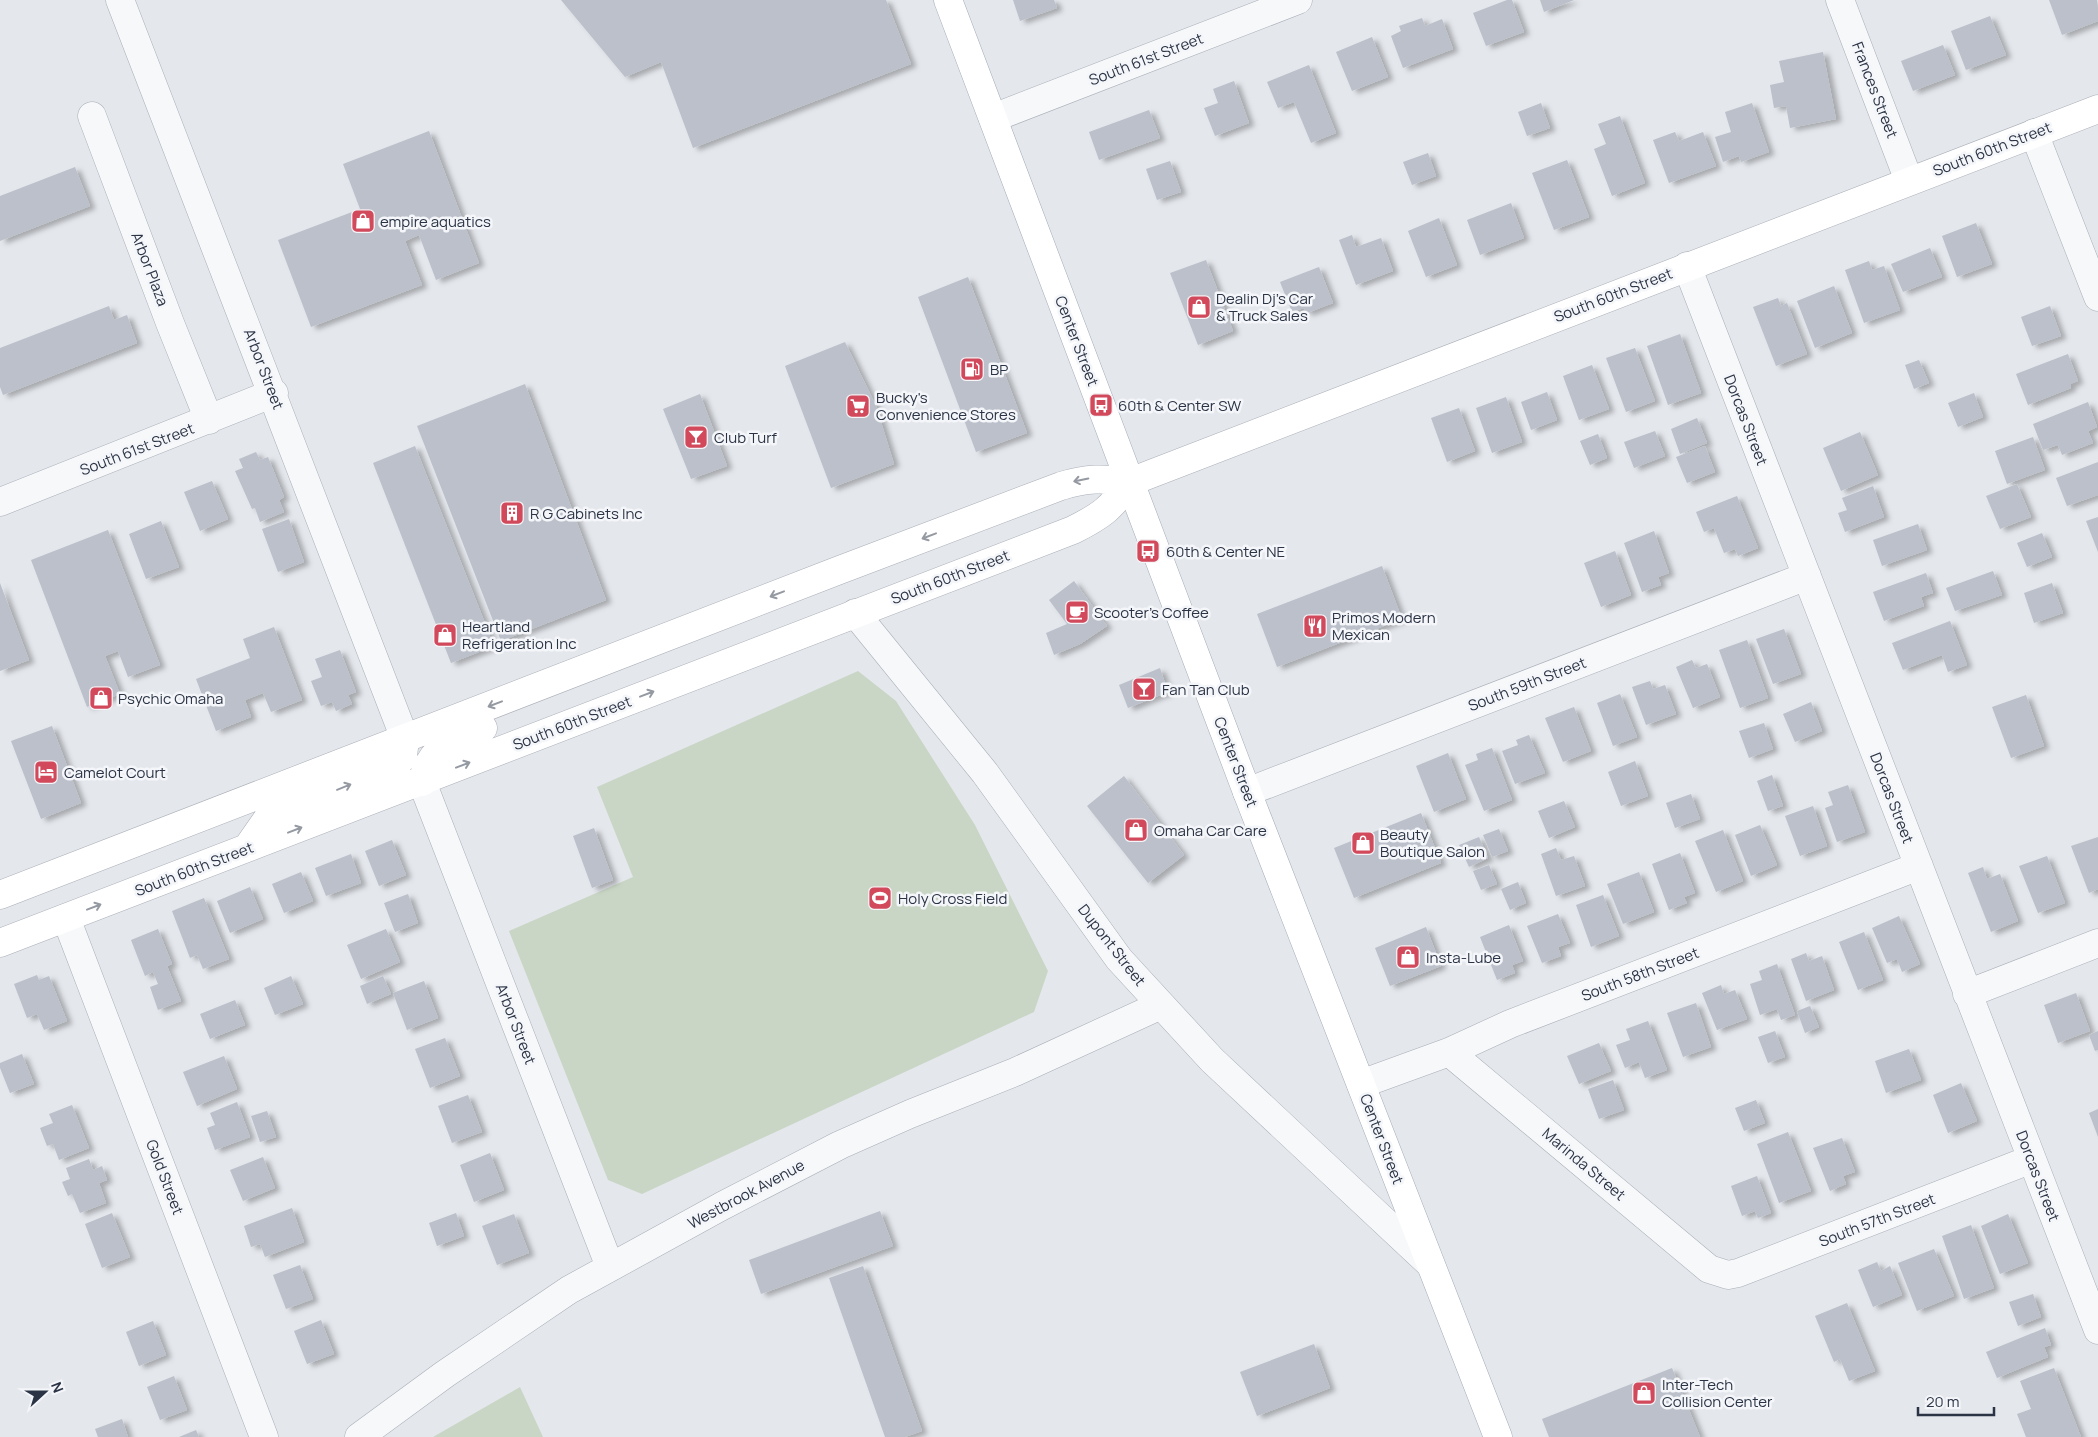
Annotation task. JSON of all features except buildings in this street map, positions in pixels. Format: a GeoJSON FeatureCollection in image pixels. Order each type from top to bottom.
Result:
{"type":"FeatureCollection","features":[{"type":"Feature","properties":{"kind":"main road","name":"Center Street"},"geometry":{"type":"LineString","coordinates":[[948,0],[1247,792],[1498,1437]]}},
{"type":"Feature","properties":{"kind":"main road","name":"South 60th Street"},"geometry":{"type":"LineString","coordinates":[[0,895],[1061,486],[1082,479],[1103,478],[1130,482],[2098,109]]}},
{"type":"Feature","properties":{"kind":"main road","name":"South 60th Street"},"geometry":{"type":"LineString","coordinates":[[0,943],[1073,530],[1096,518],[1111,507],[1130,482]]}},
{"type":"Feature","properties":{"kind":"main road"},"geometry":{"type":"LineString","coordinates":[[422,782],[426,765],[451,741],[567,693],[591,667]]}},
{"type":"Feature","properties":{"kind":"main road"},"geometry":{"type":"LineString","coordinates":[[247,848],[268,818],[395,767],[403,756],[406,739]]}},
{"type":"Feature","properties":{"kind":"street","name":"Arbor Street"},"geometry":{"type":"LineString","coordinates":[[120,0],[274,393],[406,739]]}},
{"type":"Feature","properties":{"kind":"street","name":"South 61st Street"},"geometry":{"type":"LineString","coordinates":[[993,118],[1298,0]]}},
{"type":"Feature","properties":{"kind":"street","name":"Frances Street"},"geometry":{"type":"LineString","coordinates":[[1840,0],[1909,181]]}},
{"type":"Feature","properties":{"kind":"street","name":"Arbor Plaza"},"geometry":{"type":"LineString","coordinates":[[92,116],[170,323],[209,420]]}},
{"type":"Feature","properties":{"kind":"street"},"geometry":{"type":"LineString","coordinates":[[2034,133],[2098,297]]}},
{"type":"Feature","properties":{"kind":"street","name":"Dorcas Street"},"geometry":{"type":"LineString","coordinates":[[1687,266],[2098,1330]]}},
{"type":"Feature","properties":{"kind":"street","name":"South 61st Street"},"geometry":{"type":"LineString","coordinates":[[0,502],[274,393]]}},
{"type":"Feature","properties":{"kind":"street","name":"South 59th Street"},"geometry":{"type":"LineString","coordinates":[[1247,792],[1807,576]]}},
{"type":"Feature","properties":{"kind":"street","name":"Dupont Street"},"geometry":{"type":"LineString","coordinates":[[854,613],[985,773],[1119,959],[1212,1060],[1429,1263]]}},
{"type":"Feature","properties":{"kind":"street","name":"Arbor Street"},"geometry":{"type":"LineString","coordinates":[[422,782],[610,1267]]}},
{"type":"Feature","properties":{"kind":"street","name":"South 58th Street"},"geometry":{"type":"LineString","coordinates":[[1361,1084],[1449,1052],[1510,1024],[1919,866]]}},
{"type":"Feature","properties":{"kind":"street","name":"Gold Street"},"geometry":{"type":"LineString","coordinates":[[66,918],[264,1437]]}},
{"type":"Feature","properties":{"kind":"street"},"geometry":{"type":"LineString","coordinates":[[1967,994],[2098,943]]}},
{"type":"Feature","properties":{"kind":"street","name":"Westbrook Avenue"},"geometry":{"type":"LineString","coordinates":[[360,1437],[446,1374],[569,1290],[610,1267],[840,1145],[910,1114],[1015,1072],[1161,1005]]}},
{"type":"Feature","properties":{"kind":"street","name":"Marinda Street"},"geometry":{"type":"LineString","coordinates":[[1449,1052],[1709,1269],[1720,1273]]}},
{"type":"Feature","properties":{"kind":"street","name":"South 57th Street"},"geometry":{"type":"LineString","coordinates":[[1720,1273],[1738,1273],[2032,1159]]}},
{"type":"Feature","properties":{"kind":"green space"},"geometry":{"type":"Polygon","coordinates":[[[858,671],[896,701],[975,825],[1048,971],[1034,1012],[642,1194],[608,1180],[509,931],[633,877],[597,787],[858,671]]]}},
{"type":"Feature","properties":{"kind":"green space"},"geometry":{"type":"Polygon","coordinates":[[[520,1387],[543,1437],[433,1437],[520,1387]]]}},
{"type":"Feature","properties":{"kind":"place","name":"empire aquatics"},"geometry":{"type":"Point","coordinates":[363,221]}},
{"type":"Feature","properties":{"kind":"place","name":"Dealin Dj's Car & Truck Sales"},"geometry":{"type":"Point","coordinates":[1199,307]}},
{"type":"Feature","properties":{"kind":"place","name":"BP"},"geometry":{"type":"Point","coordinates":[972,369]}},
{"type":"Feature","properties":{"kind":"place","name":"60th & Center SW"},"geometry":{"type":"Point","coordinates":[1101,405]}},
{"type":"Feature","properties":{"kind":"place","name":"Bucky's Convenience Stores"},"geometry":{"type":"Point","coordinates":[858,406]}},
{"type":"Feature","properties":{"kind":"place","name":"Club Turf"},"geometry":{"type":"Point","coordinates":[696,437]}},
{"type":"Feature","properties":{"kind":"place","name":"R G Cabinets Inc"},"geometry":{"type":"Point","coordinates":[512,513]}},
{"type":"Feature","properties":{"kind":"place","name":"60th & Center NE"},"geometry":{"type":"Point","coordinates":[1148,551]}},
{"type":"Feature","properties":{"kind":"place","name":"Scooter's Coffee"},"geometry":{"type":"Point","coordinates":[1077,612]}},
{"type":"Feature","properties":{"kind":"place","name":"Primos Modern Mexican"},"geometry":{"type":"Point","coordinates":[1315,626]}},
{"type":"Feature","properties":{"kind":"place","name":"Heartland Refrigeration Inc"},"geometry":{"type":"Point","coordinates":[445,635]}},
{"type":"Feature","properties":{"kind":"place","name":"Fan Tan Club"},"geometry":{"type":"Point","coordinates":[1144,689]}},
{"type":"Feature","properties":{"kind":"place","name":"Psychic Omaha"},"geometry":{"type":"Point","coordinates":[101,698]}},
{"type":"Feature","properties":{"kind":"place","name":"Camelot Court"},"geometry":{"type":"Point","coordinates":[46,772]}},
{"type":"Feature","properties":{"kind":"place","name":"Omaha Car Care"},"geometry":{"type":"Point","coordinates":[1136,830]}},
{"type":"Feature","properties":{"kind":"place","name":"Beauty Boutique Salon"},"geometry":{"type":"Point","coordinates":[1363,843]}},
{"type":"Feature","properties":{"kind":"place","name":"Holy Cross Field"},"geometry":{"type":"Point","coordinates":[880,898]}},
{"type":"Feature","properties":{"kind":"place","name":"Insta-Lube"},"geometry":{"type":"Point","coordinates":[1408,957]}},
{"type":"Feature","properties":{"kind":"place","name":"Inter-Tech Collision Center"},"geometry":{"type":"Point","coordinates":[1644,1393]}}]}
